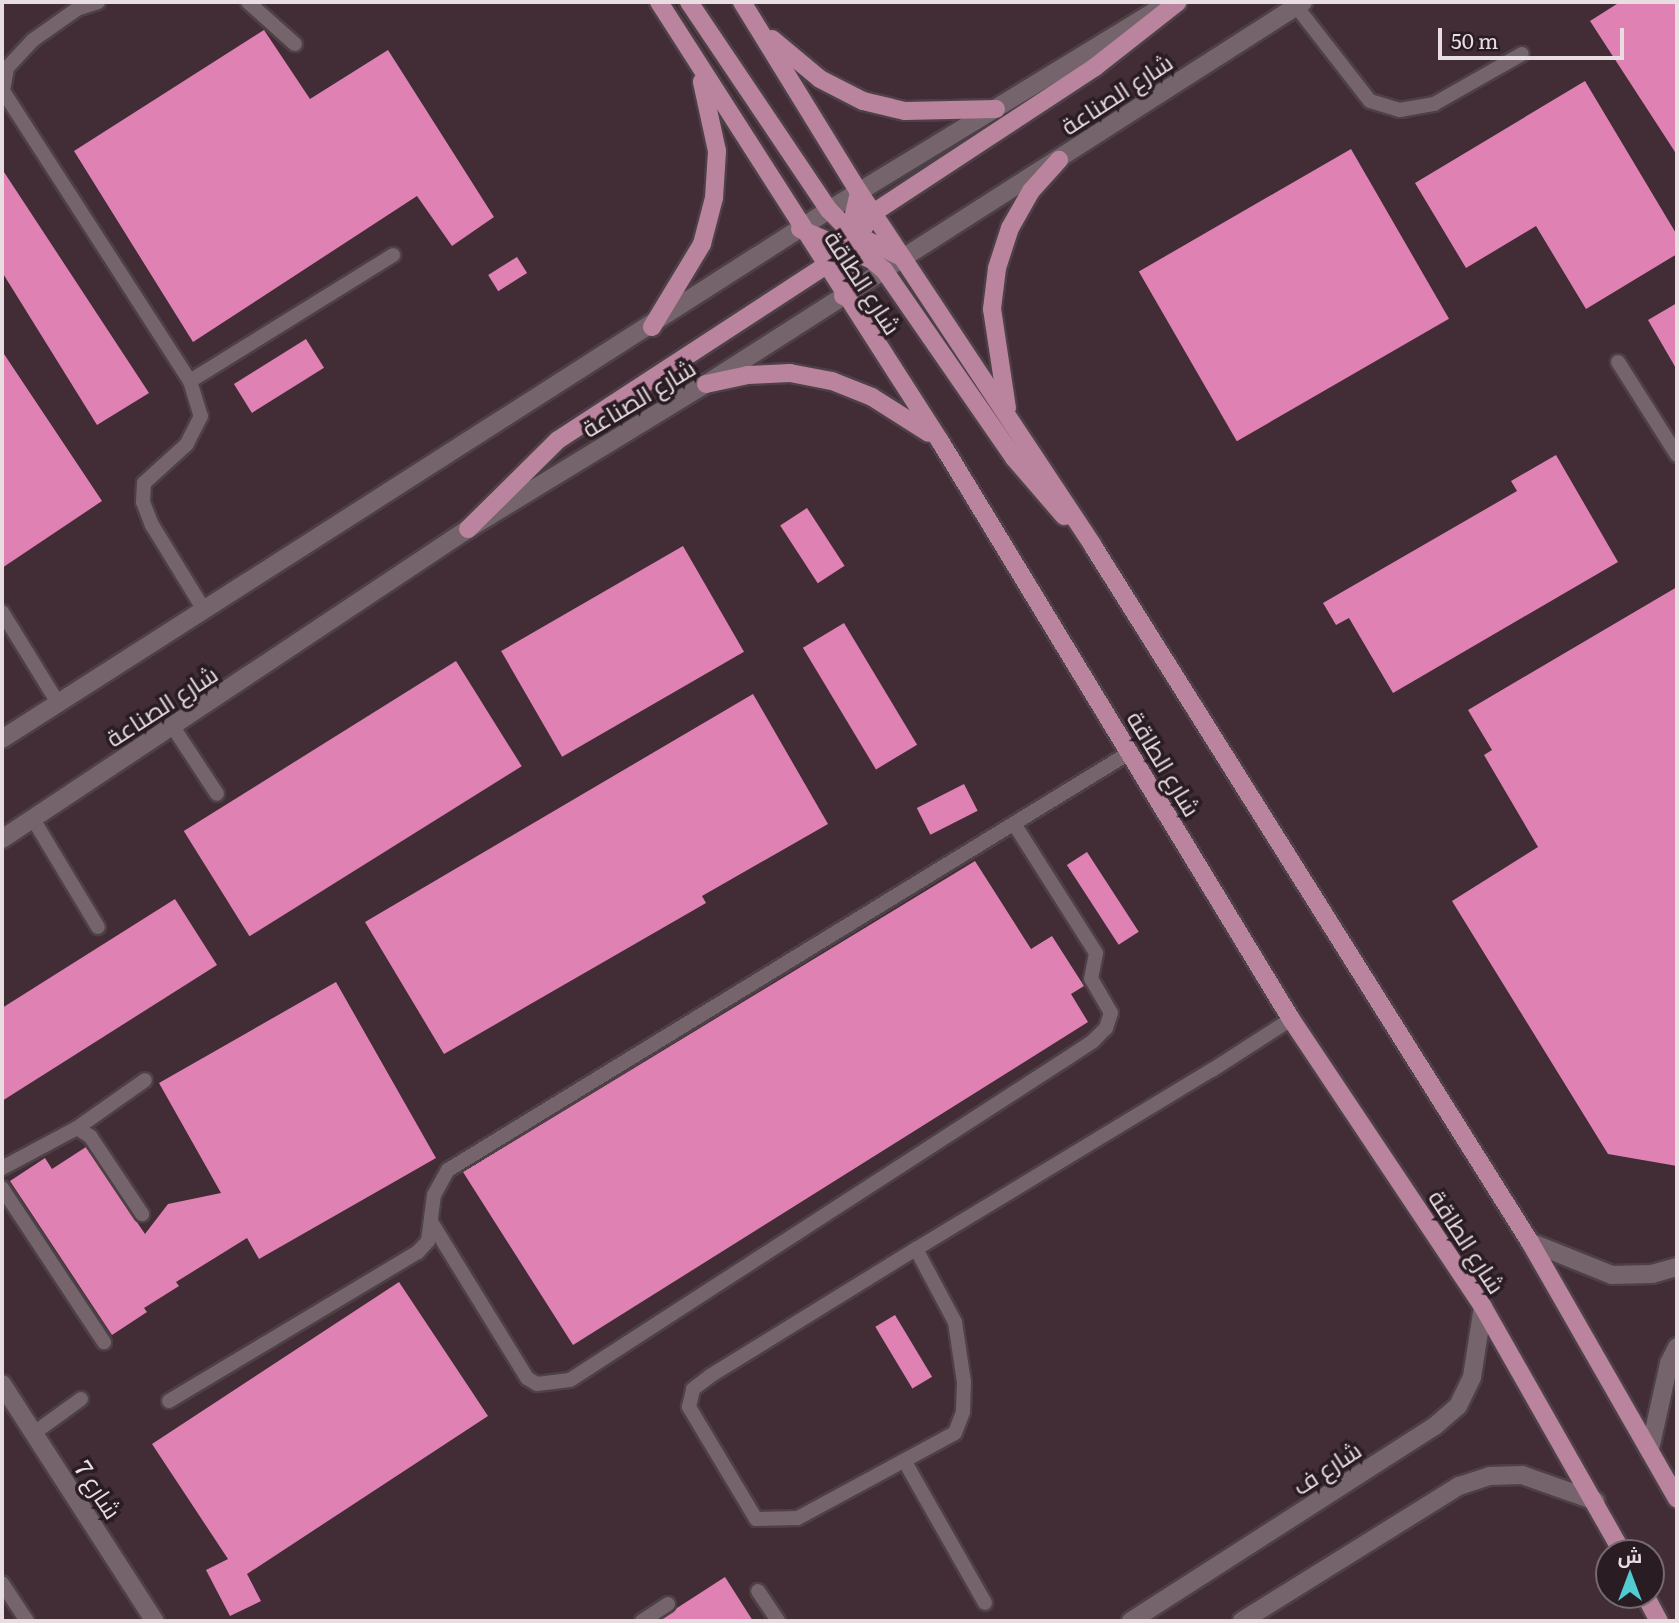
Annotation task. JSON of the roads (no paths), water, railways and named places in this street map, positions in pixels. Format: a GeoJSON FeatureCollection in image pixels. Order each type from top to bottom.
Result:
{"type":"FeatureCollection","features":[{"type":"Feature","properties":{"kind":"main road","name":"شارع الطاقة"},"geometry":{"type":"LineString","coordinates":[[659,2],[800,229],[940,441],[1292,1019],[1483,1307],[1616,1539]]}},
{"type":"Feature","properties":{"kind":"main road"},"geometry":{"type":"LineString","coordinates":[[689,2],[851,241],[884,270],[1014,458],[1093,546]]}},
{"type":"Feature","properties":{"kind":"main road","name":"شارع الطاقة"},"geometry":{"type":"LineString","coordinates":[[742,2],[859,192],[1093,546],[1530,1242],[1677,1499]]}},
{"type":"Feature","properties":{"kind":"main road"},"geometry":{"type":"LineString","coordinates":[[468,529],[558,440],[825,266],[851,241],[873,213],[1096,67],[1178,2]]}},
{"type":"Feature","properties":{"kind":"main road"},"geometry":{"type":"LineString","coordinates":[[757,26],[820,79],[863,101],[905,111],[996,109]]}},
{"type":"Feature","properties":{"kind":"main road"},"geometry":{"type":"LineString","coordinates":[[652,327],[702,244],[714,198],[717,151],[695,58]]}},
{"type":"Feature","properties":{"kind":"main road"},"geometry":{"type":"LineString","coordinates":[[1009,418],[992,309],[997,268],[1010,228],[1031,191],[1059,160]]}},
{"type":"Feature","properties":{"kind":"main road"},"geometry":{"type":"LineString","coordinates":[[843,296],[859,192]]}},
{"type":"Feature","properties":{"kind":"main road"},"geometry":{"type":"LineString","coordinates":[[800,229],[851,241],[904,258]]}},
{"type":"Feature","properties":{"kind":"main road"},"geometry":{"type":"LineString","coordinates":[[706,384],[748,374],[790,373],[832,381],[894,409],[940,441]]}},
{"type":"Feature","properties":{"kind":"street","name":"شارع الصناعة"},"geometry":{"type":"LineString","coordinates":[[2,739],[652,327],[829,210],[1169,2]]}},
{"type":"Feature","properties":{"kind":"street","name":"شارع الصناعة"},"geometry":{"type":"LineString","coordinates":[[2,839],[468,529],[706,384],[1299,4]]}},
{"type":"Feature","properties":{"kind":"street"},"geometry":{"type":"LineString","coordinates":[[1530,1242],[1612,1275],[1652,1274],[1677,1267]]}},
{"type":"Feature","properties":{"kind":"street","name":"شارع ف"},"geometry":{"type":"LineString","coordinates":[[1131,1621],[1435,1426],[1458,1406],[1472,1377],[1483,1307]]}},
{"type":"Feature","properties":{"kind":"street"},"geometry":{"type":"LineString","coordinates":[[1650,1448],[1669,1363],[1677,1348]]}},
{"type":"Feature","properties":{"kind":"street","name":"شارع 7"},"geometry":{"type":"LineString","coordinates":[[2,1384],[155,1621]]}},
{"type":"Feature","properties":{"kind":"street"},"geometry":{"type":"LineString","coordinates":[[1242,1621],[1460,1486],[1490,1476],[1522,1475],[1596,1501]]}},
{"type":"Feature","properties":{"kind":"lane"},"geometry":{"type":"LineString","coordinates":[[98,2],[77,9],[33,40],[7,68],[3,91],[190,381],[201,416],[187,444],[144,483],[143,502],[152,525],[204,610]]}},
{"type":"Feature","properties":{"kind":"lane"},"geometry":{"type":"LineString","coordinates":[[248,2],[295,44]]}},
{"type":"Feature","properties":{"kind":"lane"},"geometry":{"type":"LineString","coordinates":[[1299,4],[1370,101],[1400,110],[1434,104],[1522,54]]}},
{"type":"Feature","properties":{"kind":"lane"},"geometry":{"type":"LineString","coordinates":[[190,381],[393,255]]}},
{"type":"Feature","properties":{"kind":"lane"},"geometry":{"type":"LineString","coordinates":[[1618,362],[1677,455]]}},
{"type":"Feature","properties":{"kind":"lane"},"geometry":{"type":"LineString","coordinates":[[2,612],[58,703]]}},
{"type":"Feature","properties":{"kind":"lane"},"geometry":{"type":"LineString","coordinates":[[173,727],[217,794]]}},
{"type":"Feature","properties":{"kind":"lane"},"geometry":{"type":"LineString","coordinates":[[169,1401],[418,1252],[433,1225],[434,1195],[448,1170],[1129,753]]}},
{"type":"Feature","properties":{"kind":"lane"},"geometry":{"type":"LineString","coordinates":[[33,819],[98,928]]}},
{"type":"Feature","properties":{"kind":"lane"},"geometry":{"type":"LineString","coordinates":[[433,1225],[527,1378],[537,1384],[570,1380],[1092,1042],[1106,1028],[1111,1013],[1091,979],[1096,953],[1014,824]]}},
{"type":"Feature","properties":{"kind":"lane"},"geometry":{"type":"LineString","coordinates":[[916,1249],[955,1322],[964,1382],[963,1412],[955,1433],[798,1518],[756,1518],[689,1407],[693,1389],[710,1376],[916,1249],[1292,1019]]}},
{"type":"Feature","properties":{"kind":"lane"},"geometry":{"type":"LineString","coordinates":[[2,1168],[77,1128],[145,1080]]}},
{"type":"Feature","properties":{"kind":"lane"},"geometry":{"type":"LineString","coordinates":[[77,1128],[90,1136],[142,1214]]}},
{"type":"Feature","properties":{"kind":"lane"},"geometry":{"type":"LineString","coordinates":[[2,1188],[104,1342]]}},
{"type":"Feature","properties":{"kind":"lane"},"geometry":{"type":"LineString","coordinates":[[34,1433],[81,1399]]}},
{"type":"Feature","properties":{"kind":"lane"},"geometry":{"type":"LineString","coordinates":[[905,1462],[985,1603]]}},
{"type":"Feature","properties":{"kind":"lane"},"geometry":{"type":"LineString","coordinates":[[2,1583],[27,1621]]}},
{"type":"Feature","properties":{"kind":"lane"},"geometry":{"type":"LineString","coordinates":[[758,1591],[778,1621]]}},
{"type":"Feature","properties":{"kind":"lane"},"geometry":{"type":"LineString","coordinates":[[642,1621],[668,1604]]}}]}
